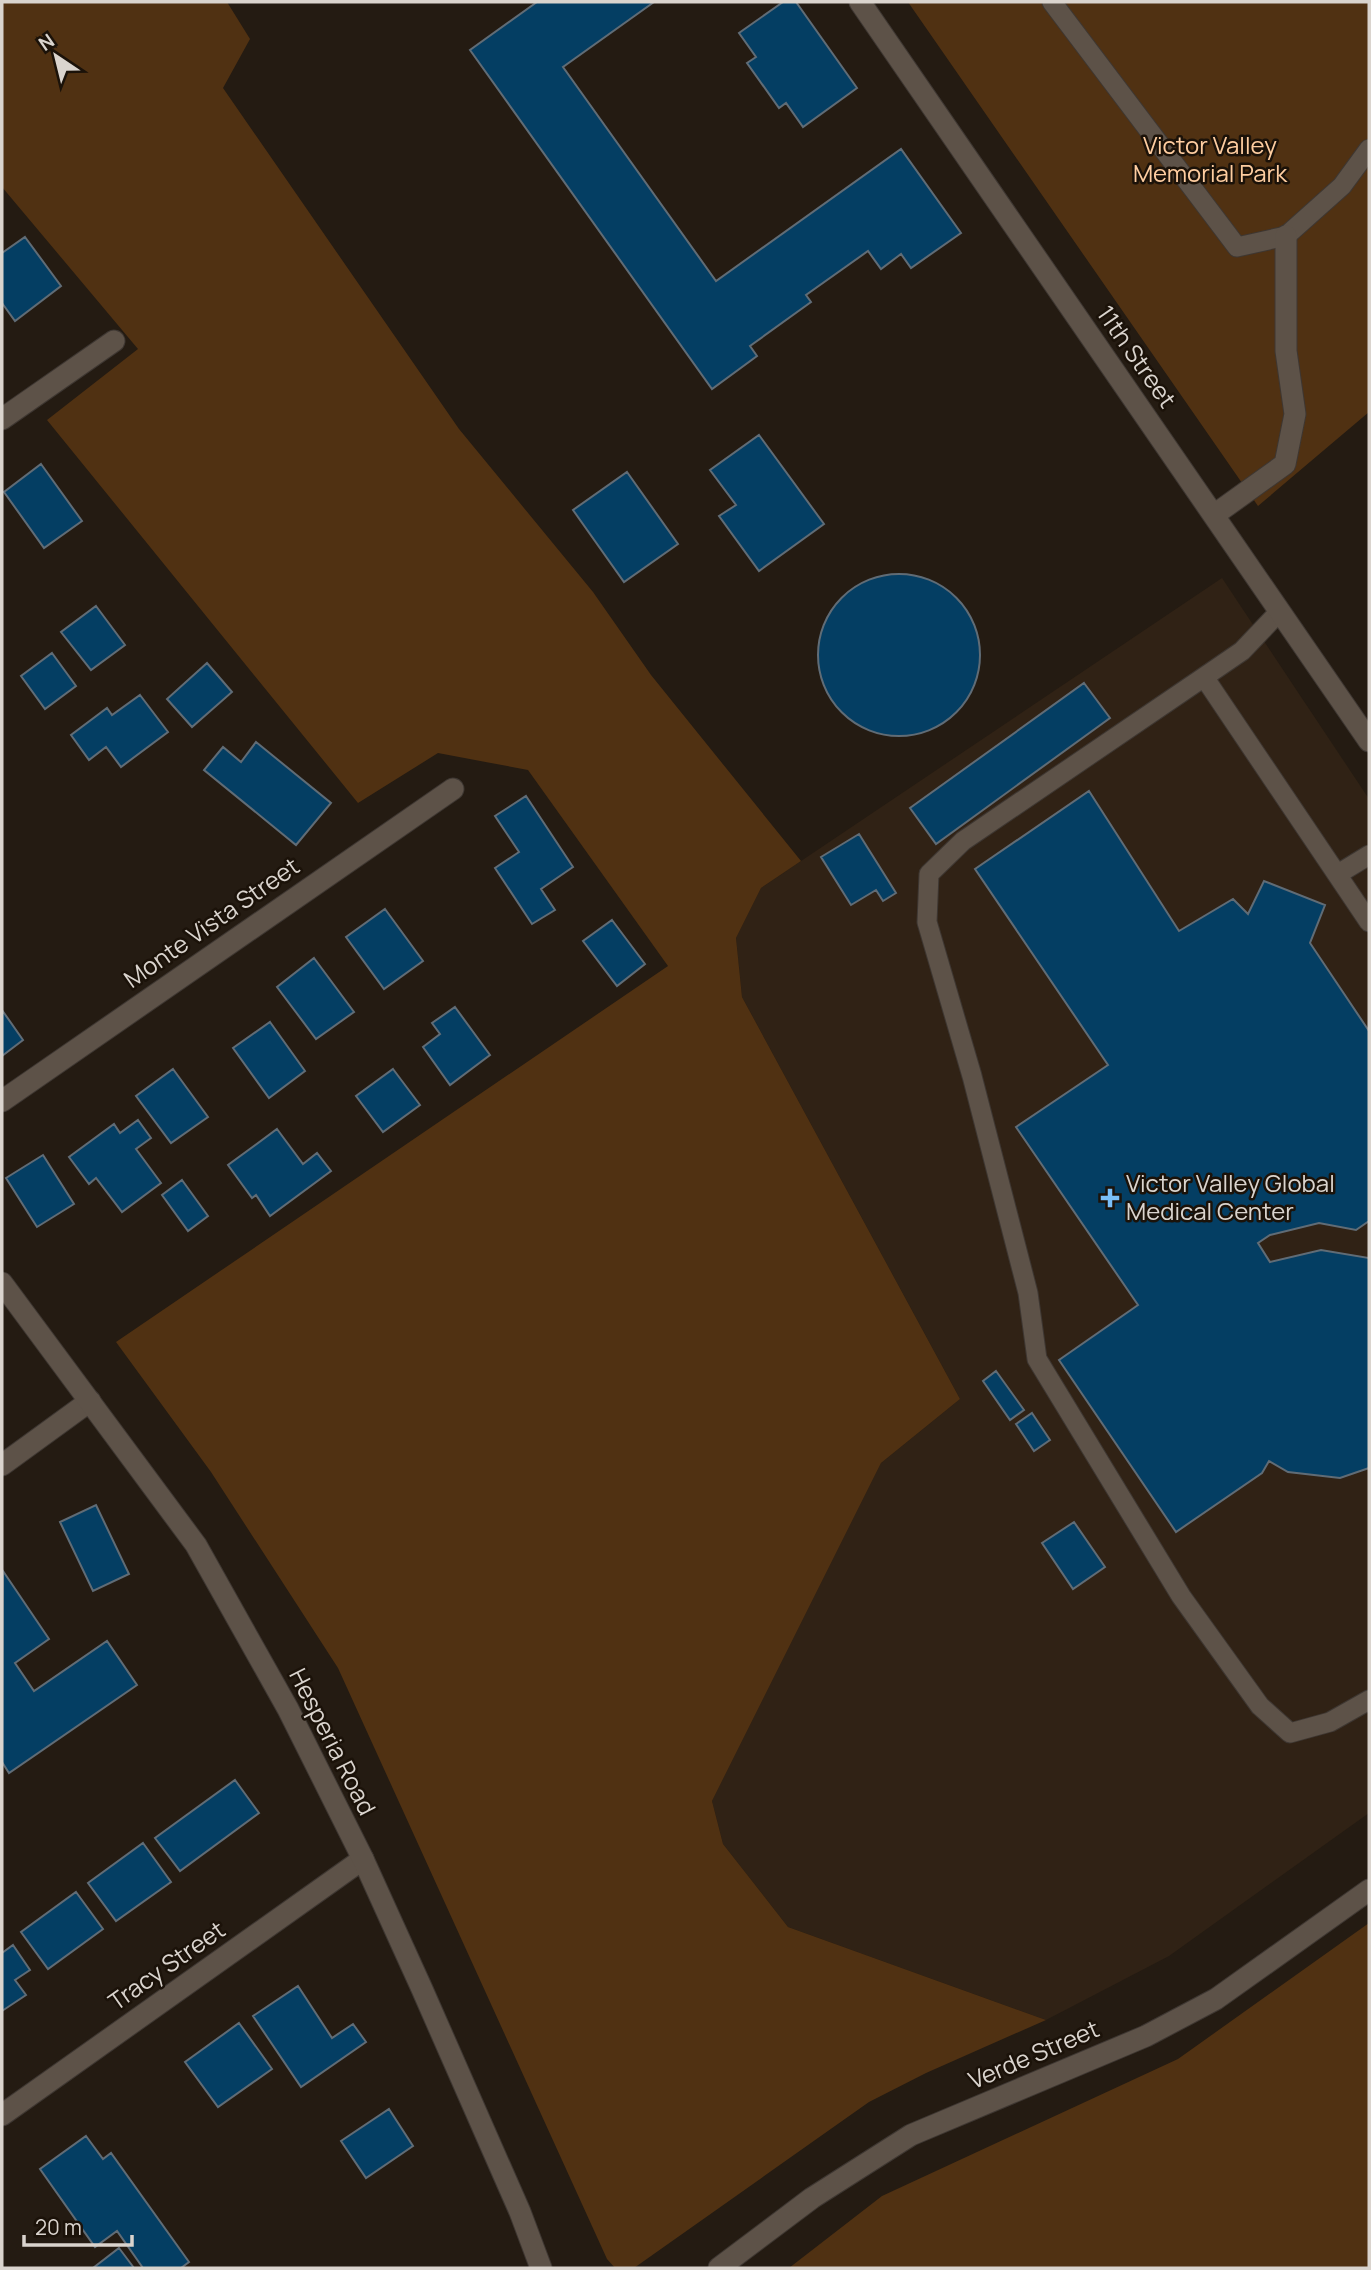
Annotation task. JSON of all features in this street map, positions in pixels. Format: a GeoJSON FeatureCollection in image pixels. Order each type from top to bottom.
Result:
{"type":"FeatureCollection","features":[{"type":"Feature","properties":{"kind":"street","name":"11th Street"},"geometry":{"type":"LineString","coordinates":[[860,2],[1369,741]]}},
{"type":"Feature","properties":{"kind":"street"},"geometry":{"type":"LineString","coordinates":[[1214,515],[1285,464],[1295,414],[1286,351],[1286,236]]}},
{"type":"Feature","properties":{"kind":"street"},"geometry":{"type":"LineString","coordinates":[[2,419],[114,341]]}},
{"type":"Feature","properties":{"kind":"street","name":"Monte Vista Street"},"geometry":{"type":"LineString","coordinates":[[2,1101],[453,789]]}},
{"type":"Feature","properties":{"kind":"street","name":"Hesperia Road"},"geometry":{"type":"LineString","coordinates":[[2,1283],[196,1545],[288,1709],[363,1859],[520,2212],[541,2268]]}},
{"type":"Feature","properties":{"kind":"street"},"geometry":{"type":"LineString","coordinates":[[2,1465],[90,1401]]}},
{"type":"Feature","properties":{"kind":"street","name":"Tracy Street"},"geometry":{"type":"LineString","coordinates":[[2,2115],[363,1859]]}},
{"type":"Feature","properties":{"kind":"street","name":"Verde Street"},"geometry":{"type":"LineString","coordinates":[[719,2268],[812,2198],[911,2135],[1146,2036],[1216,1999],[1369,1890]]}},
{"type":"Feature","properties":{"kind":"lane"},"geometry":{"type":"LineString","coordinates":[[1052,2],[1237,247],[1286,236],[1342,186],[1369,149]]}},
{"type":"Feature","properties":{"kind":"lane"},"geometry":{"type":"LineString","coordinates":[[1280,611],[1242,652],[963,841],[929,874],[927,922],[972,1076],[1028,1293],[1037,1359],[1181,1596],[1260,1706],[1290,1733],[1330,1722],[1369,1700]]}},
{"type":"Feature","properties":{"kind":"lane"},"geometry":{"type":"LineString","coordinates":[[1204,677],[1369,922]]}},
{"type":"Feature","properties":{"kind":"lane"},"geometry":{"type":"LineString","coordinates":[[1338,874],[1369,855]]}},
{"type":"Feature","properties":{"kind":"shaded area","name":"Victor Valley Global Medical Center"},"geometry":{"type":"Polygon","coordinates":[[[1222,578],[1369,799],[1369,1813],[1169,1956],[1046,2020],[788,1927],[723,1844],[712,1801],[881,1463],[960,1399],[742,997],[736,938],[761,888],[1222,578]]]}},
{"type":"Feature","properties":{"kind":"green space"},"geometry":{"type":"Polygon","coordinates":[[[2,2],[227,2],[250,39],[223,88],[459,429],[593,592],[651,675],[801,861],[761,888],[736,938],[742,997],[960,1399],[881,1463],[712,1801],[723,1844],[788,1927],[1046,2020],[926,2073],[869,2102],[634,2268],[615,2268],[607,2259],[338,1668],[211,1472],[116,1342],[668,966],[528,770],[438,753],[358,803],[47,420],[138,349],[2,187],[2,2]]]}},
{"type":"Feature","properties":{"kind":"green space","name":"Victor Valley Memorial Park"},"geometry":{"type":"Polygon","coordinates":[[[908,2],[1369,2],[1369,412],[1258,506],[908,2]]]}},
{"type":"Feature","properties":{"kind":"green space"},"geometry":{"type":"Polygon","coordinates":[[[1369,1923],[1369,2268],[789,2268],[882,2196],[1178,2059],[1369,1923]]]}},
{"type":"Feature","properties":{"kind":"building"},"geometry":{"type":"Polygon","coordinates":[[[537,2],[654,2],[563,67],[716,281],[901,149],[961,233],[911,268],[901,254],[881,269],[868,251],[806,295],[811,302],[750,346],[757,356],[712,389],[470,50],[537,2]]]}},
{"type":"Feature","properties":{"kind":"building"},"geometry":{"type":"Polygon","coordinates":[[[783,2],[796,2],[857,88],[803,127],[786,103],[779,108],[747,63],[756,57],[739,33],[783,2]]]}},
{"type":"Feature","properties":{"kind":"building"},"geometry":{"type":"Polygon","coordinates":[[[25,237],[61,286],[15,321],[2,303],[2,253],[25,237]]]}},
{"type":"Feature","properties":{"kind":"building"},"geometry":{"type":"Polygon","coordinates":[[[759,435],[824,524],[759,571],[719,516],[736,505],[710,470],[759,435]]]}},
{"type":"Feature","properties":{"kind":"building"},"geometry":{"type":"Polygon","coordinates":[[[41,464],[82,521],[44,548],[4,492],[41,464]]]}},
{"type":"Feature","properties":{"kind":"building"},"geometry":{"type":"Polygon","coordinates":[[[627,472],[678,544],[624,582],[573,510],[627,472]]]}},
{"type":"Feature","properties":{"kind":"building"},"geometry":{"type":"Polygon","coordinates":[[[899,574],[930,581],[956,598],[973,624],[980,655],[973,686],[956,712],[930,729],[899,736],[868,729],[842,712],[825,686],[818,655],[825,624],[842,598],[868,581],[899,574]]]}},
{"type":"Feature","properties":{"kind":"building"},"geometry":{"type":"Polygon","coordinates":[[[96,606],[125,645],[91,670],[61,632],[96,606]]]}},
{"type":"Feature","properties":{"kind":"building"},"geometry":{"type":"Polygon","coordinates":[[[52,653],[76,686],[45,709],[21,676],[52,653]]]}},
{"type":"Feature","properties":{"kind":"building"},"geometry":{"type":"Polygon","coordinates":[[[207,663],[232,692],[192,727],[167,699],[207,663]]]}},
{"type":"Feature","properties":{"kind":"building"},"geometry":{"type":"Polygon","coordinates":[[[1084,683],[1110,718],[936,844],[910,808],[1084,683]]]}},
{"type":"Feature","properties":{"kind":"building"},"geometry":{"type":"Polygon","coordinates":[[[140,695],[168,732],[121,767],[106,747],[89,760],[71,735],[107,708],[112,715],[140,695]]]}},
{"type":"Feature","properties":{"kind":"building"},"geometry":{"type":"Polygon","coordinates":[[[256,742],[331,803],[296,845],[204,770],[223,747],[241,762],[256,742]]]}},
{"type":"Feature","properties":{"kind":"building"},"geometry":{"type":"Polygon","coordinates":[[[1089,791],[1179,931],[1233,899],[1248,914],[1264,881],[1325,905],[1310,943],[1369,1031],[1369,1221],[1356,1230],[1319,1223],[1270,1235],[1258,1243],[1270,1262],[1321,1250],[1369,1258],[1369,1468],[1340,1478],[1288,1472],[1269,1461],[1262,1473],[1176,1532],[1059,1360],[1138,1305],[1016,1127],[1108,1065],[975,869],[1089,791]]]}},
{"type":"Feature","properties":{"kind":"building"},"geometry":{"type":"Polygon","coordinates":[[[526,796],[573,867],[541,889],[555,910],[532,924],[495,868],[519,852],[495,816],[526,796]]]}},
{"type":"Feature","properties":{"kind":"building"},"geometry":{"type":"Polygon","coordinates":[[[859,834],[896,893],[883,901],[876,890],[851,905],[821,857],[859,834]]]}},
{"type":"Feature","properties":{"kind":"building"},"geometry":{"type":"Polygon","coordinates":[[[385,909],[423,961],[384,989],[346,937],[385,909]]]}},
{"type":"Feature","properties":{"kind":"building"},"geometry":{"type":"Polygon","coordinates":[[[612,920],[645,964],[617,986],[583,941],[612,920]]]}},
{"type":"Feature","properties":{"kind":"building"},"geometry":{"type":"Polygon","coordinates":[[[314,958],[354,1012],[316,1039],[277,987],[314,958]]]}},
{"type":"Feature","properties":{"kind":"building"},"geometry":{"type":"Polygon","coordinates":[[[455,1007],[490,1055],[450,1085],[423,1047],[440,1034],[432,1023],[455,1007]]]}},
{"type":"Feature","properties":{"kind":"building"},"geometry":{"type":"Polygon","coordinates":[[[2,1010],[23,1040],[2,1056],[2,1010]]]}},
{"type":"Feature","properties":{"kind":"building"},"geometry":{"type":"Polygon","coordinates":[[[270,1022],[305,1071],[269,1098],[233,1048],[270,1022]]]}},
{"type":"Feature","properties":{"kind":"building"},"geometry":{"type":"Polygon","coordinates":[[[173,1069],[208,1117],[171,1143],[136,1096],[173,1069]]]}},
{"type":"Feature","properties":{"kind":"building"},"geometry":{"type":"Polygon","coordinates":[[[393,1069],[420,1105],[383,1132],[356,1096],[393,1069]]]}},
{"type":"Feature","properties":{"kind":"building"},"geometry":{"type":"Polygon","coordinates":[[[138,1120],[151,1138],[136,1149],[161,1183],[122,1212],[96,1178],[89,1184],[69,1157],[114,1124],[120,1133],[138,1120]]]}},
{"type":"Feature","properties":{"kind":"building"},"geometry":{"type":"Polygon","coordinates":[[[277,1129],[303,1164],[317,1153],[331,1171],[270,1216],[256,1195],[252,1198],[228,1165],[277,1129]]]}},
{"type":"Feature","properties":{"kind":"building"},"geometry":{"type":"Polygon","coordinates":[[[43,1155],[74,1204],[37,1227],[6,1178],[43,1155]]]}},
{"type":"Feature","properties":{"kind":"building"},"geometry":{"type":"Polygon","coordinates":[[[182,1180],[208,1216],[188,1231],[162,1195],[182,1180]]]}},
{"type":"Feature","properties":{"kind":"building"},"geometry":{"type":"Polygon","coordinates":[[[996,1371],[1024,1410],[1010,1420],[983,1381],[996,1371]]]}},
{"type":"Feature","properties":{"kind":"building"},"geometry":{"type":"Polygon","coordinates":[[[1032,1413],[1050,1440],[1034,1451],[1016,1424],[1032,1413]]]}},
{"type":"Feature","properties":{"kind":"building"},"geometry":{"type":"Polygon","coordinates":[[[96,1505],[129,1574],[93,1591],[60,1522],[96,1505]]]}},
{"type":"Feature","properties":{"kind":"building"},"geometry":{"type":"Polygon","coordinates":[[[1074,1522],[1105,1567],[1073,1589],[1042,1543],[1074,1522]]]}},
{"type":"Feature","properties":{"kind":"building"},"geometry":{"type":"Polygon","coordinates":[[[3,1571],[49,1639],[15,1663],[34,1691],[107,1641],[137,1685],[9,1773],[2,1762],[3,1571]]]}},
{"type":"Feature","properties":{"kind":"building"},"geometry":{"type":"Polygon","coordinates":[[[235,1780],[259,1813],[180,1871],[155,1838],[235,1780]]]}},
{"type":"Feature","properties":{"kind":"building"},"geometry":{"type":"Polygon","coordinates":[[[143,1843],[171,1882],[116,1921],[88,1883],[143,1843]]]}},
{"type":"Feature","properties":{"kind":"building"},"geometry":{"type":"Polygon","coordinates":[[[76,1892],[103,1929],[48,1969],[21,1932],[76,1892]]]}},
{"type":"Feature","properties":{"kind":"building"},"geometry":{"type":"Polygon","coordinates":[[[13,1945],[30,1970],[15,1980],[26,1995],[2,2011],[2,1953],[13,1945]]]}},
{"type":"Feature","properties":{"kind":"building"},"geometry":{"type":"Polygon","coordinates":[[[298,1986],[332,2038],[353,2024],[366,2042],[301,2087],[253,2016],[298,1986]]]}},
{"type":"Feature","properties":{"kind":"building"},"geometry":{"type":"Polygon","coordinates":[[[239,2023],[272,2069],[218,2107],[185,2062],[239,2023]]]}},
{"type":"Feature","properties":{"kind":"building"},"geometry":{"type":"Polygon","coordinates":[[[389,2109],[413,2146],[366,2178],[341,2141],[389,2109]]]}},
{"type":"Feature","properties":{"kind":"building"},"geometry":{"type":"Polygon","coordinates":[[[86,2136],[103,2159],[111,2153],[189,2262],[181,2268],[143,2268],[117,2231],[95,2247],[40,2169],[86,2136]]]}},
{"type":"Feature","properties":{"kind":"building"},"geometry":{"type":"Polygon","coordinates":[[[119,2248],[134,2268],[93,2268],[119,2248]]]}},
{"type":"Feature","properties":{"kind":"place","name":"Victor Valley Global Medical Center"},"geometry":{"type":"Point","coordinates":[1110,1198]}}]}
